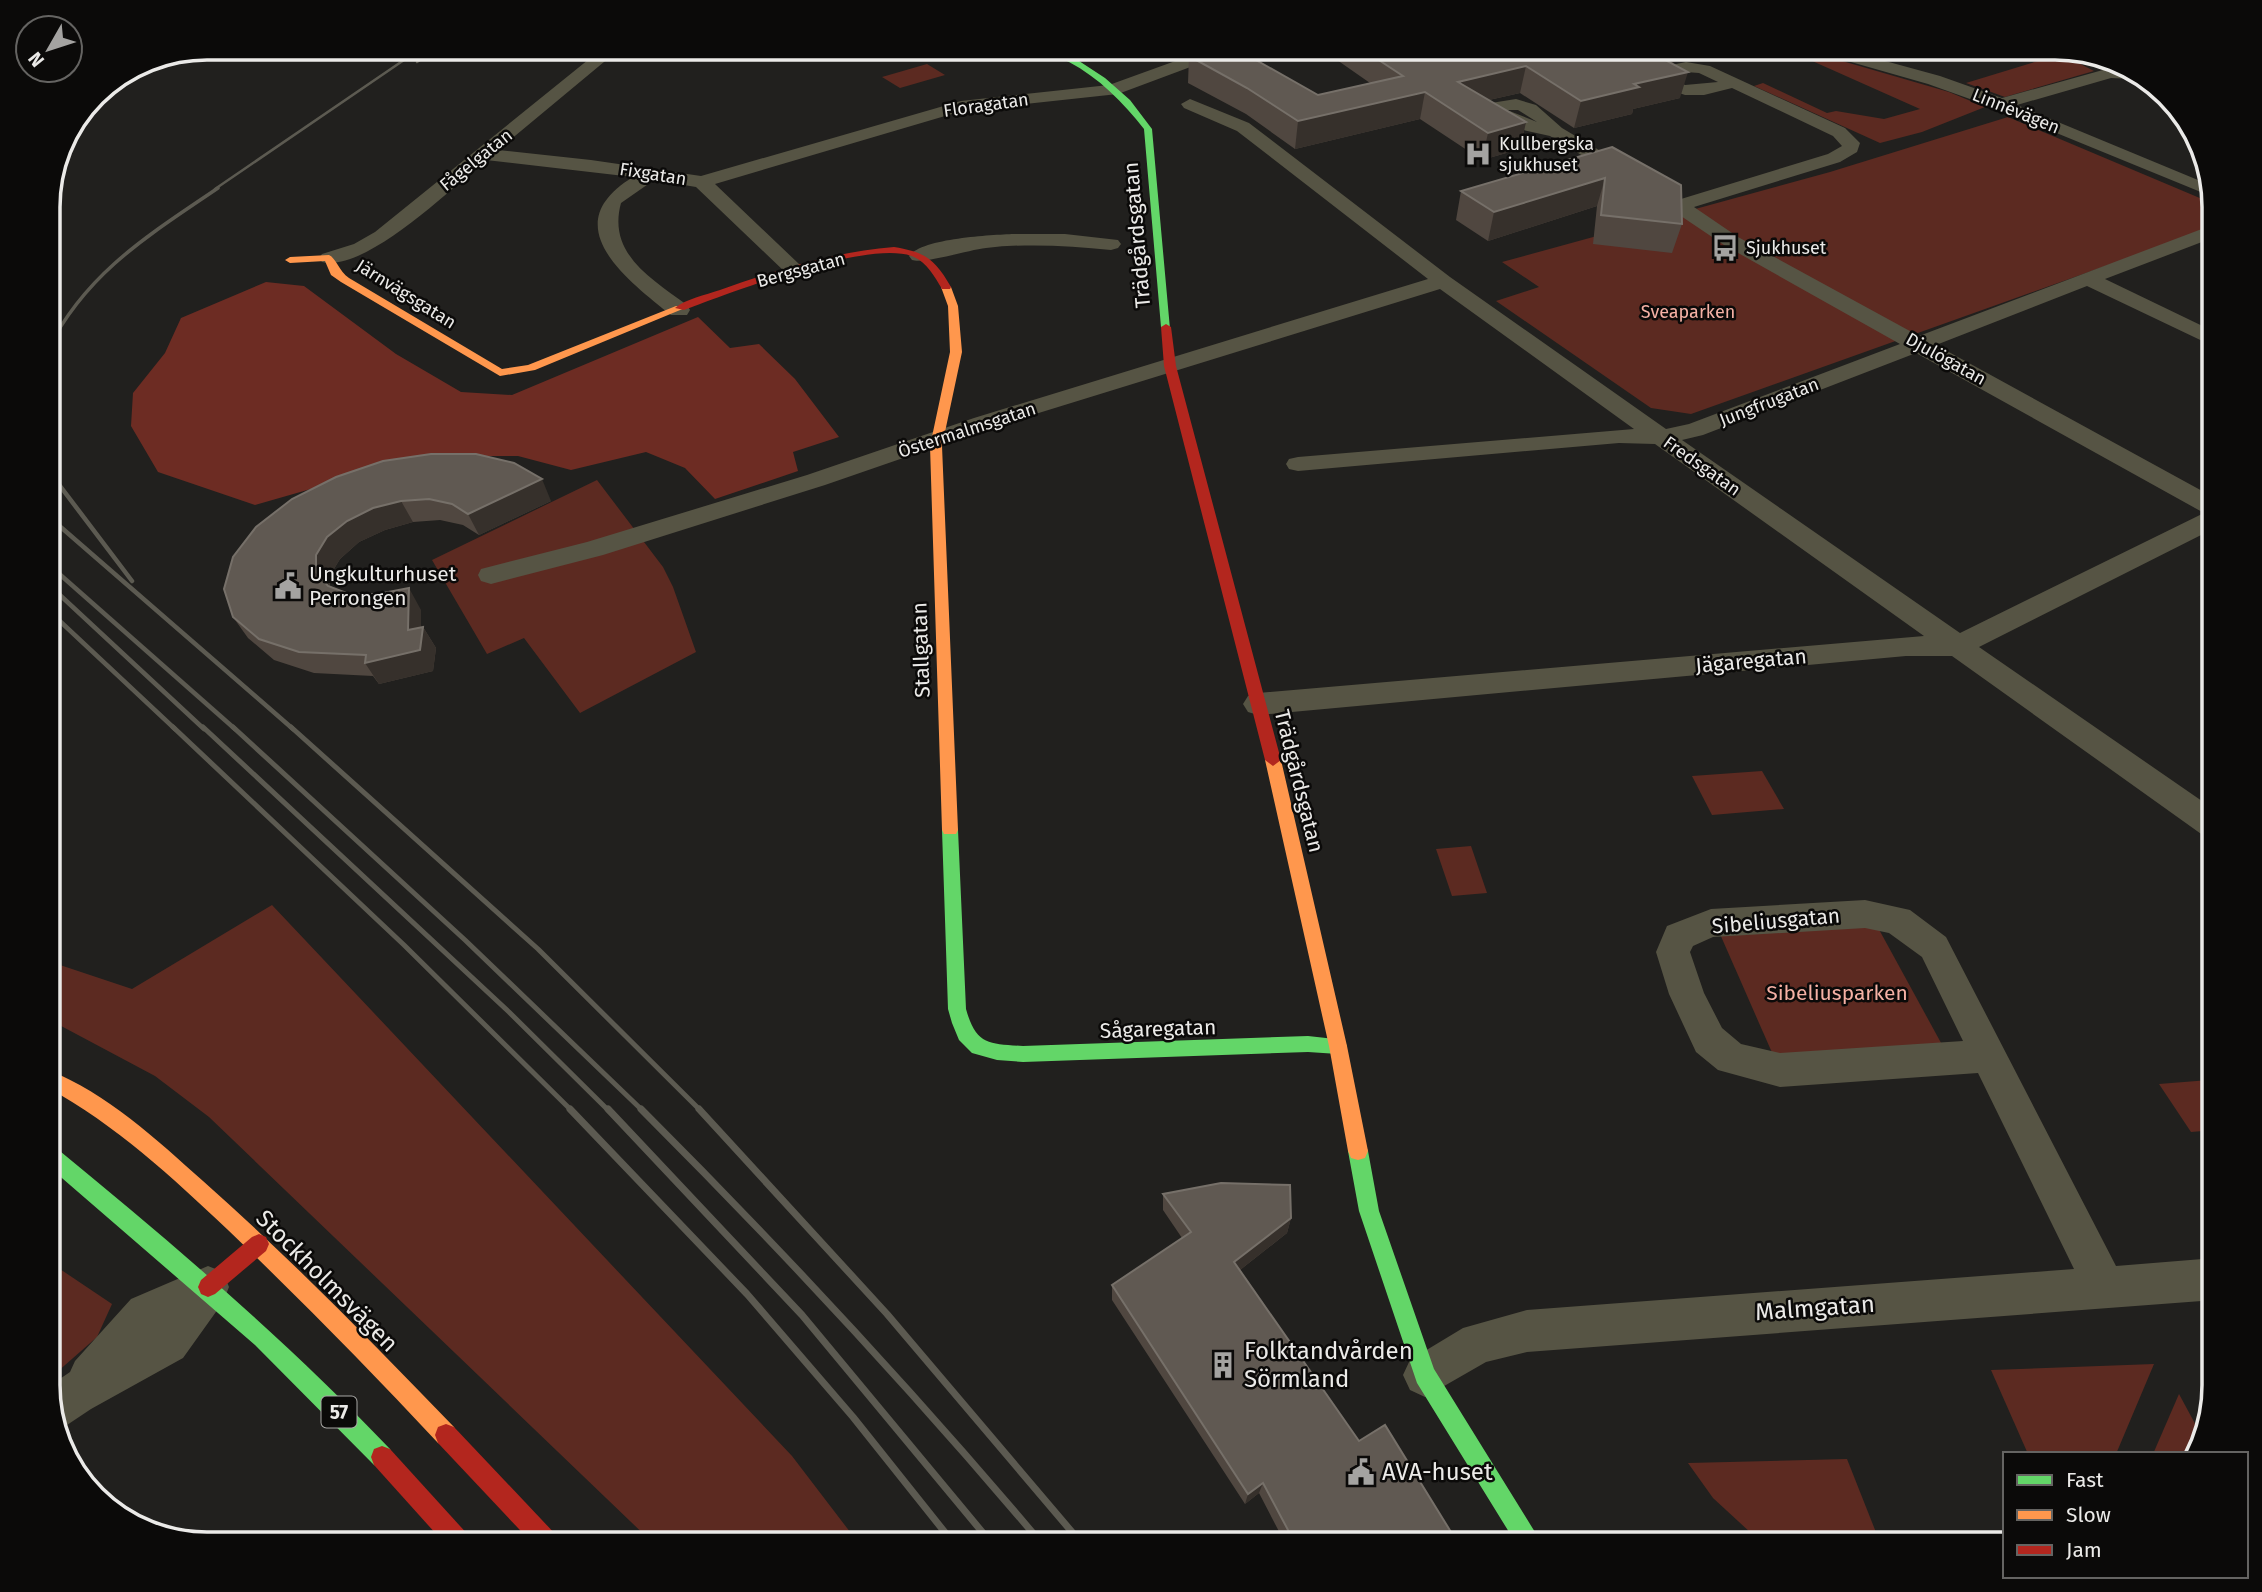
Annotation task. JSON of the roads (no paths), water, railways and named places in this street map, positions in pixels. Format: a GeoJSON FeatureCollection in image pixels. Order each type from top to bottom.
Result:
{"type":"FeatureCollection","features":[{"type":"Feature","properties":{"kind":"street","name":"Fågelgatan"},"geometry":{"type":"LineString","coordinates":[[329,258],[360,248],[382,236],[598,60]]}},
{"type":"Feature","properties":{"kind":"street","name":"Trädgårdsgatan"},"geometry":{"type":"LineString","coordinates":[[1071,60],[1084,66],[1136,110],[1148,130],[1170,366],[1258,704],[1338,1046],[1369,1211],[1425,1374],[1465,1443],[1523,1532]]}},
{"type":"Feature","properties":{"kind":"street","name":"Floragatan"},"geometry":{"type":"LineString","coordinates":[[702,183],[944,109],[1112,90],[1194,60]]}},
{"type":"Feature","properties":{"kind":"street","name":"Linnévägen"},"geometry":{"type":"LineString","coordinates":[[1862,60],[1934,80],[2001,104],[2201,188]]}},
{"type":"Feature","properties":{"kind":"street"},"geometry":{"type":"LineString","coordinates":[[2097,66],[2110,73]]}},
{"type":"Feature","properties":{"kind":"street"},"geometry":{"type":"LineString","coordinates":[[2001,104],[2117,73]]}},
{"type":"Feature","properties":{"kind":"street"},"geometry":{"type":"LineString","coordinates":[[1679,206],[1834,158],[1851,148],[1851,143],[1839,132],[1733,83]]}},
{"type":"Feature","properties":{"kind":"street","name":"Fredsgatan"},"geometry":{"type":"LineString","coordinates":[[1190,104],[1243,127],[1443,281],[2202,818]]}},
{"type":"Feature","properties":{"kind":"street","name":"Djulögatan"},"geometry":{"type":"LineString","coordinates":[[1556,132],[1679,206],[1731,241],[2202,502]]}},
{"type":"Feature","properties":{"kind":"street","name":"Fixgatan"},"geometry":{"type":"LineString","coordinates":[[481,155],[653,173],[702,183],[792,268]]}},
{"type":"Feature","properties":{"kind":"street"},"geometry":{"type":"LineString","coordinates":[[653,173],[623,193],[611,205],[607,226],[609,241],[616,257],[626,268],[679,310]]}},
{"type":"Feature","properties":{"kind":"street","name":"Jungfrugatan"},"geometry":{"type":"LineString","coordinates":[[1298,464],[1619,436],[1661,437],[1695,430],[2202,235]]}},
{"type":"Feature","properties":{"kind":"street","name":"Bergsgatan"},"geometry":{"type":"LineString","coordinates":[[503,373],[531,368],[792,268],[892,250],[910,251],[919,256],[940,248],[970,243],[1077,240],[1111,244]]}},
{"type":"Feature","properties":{"kind":"street","name":"Stallgatan"},"geometry":{"type":"LineString","coordinates":[[919,256],[931,265],[942,281],[957,326],[958,346],[947,407],[938,438],[938,533],[957,1009],[963,1036],[979,1050]]}},
{"type":"Feature","properties":{"kind":"street","name":"Järnvägsgatan"},"geometry":{"type":"LineString","coordinates":[[290,260],[329,258],[335,272],[345,280],[485,366],[503,373]]}},
{"type":"Feature","properties":{"kind":"street"},"geometry":{"type":"LineString","coordinates":[[2088,279],[2202,334]]}},
{"type":"Feature","properties":{"kind":"street","name":"Östermalmsgatan"},"geometry":{"type":"LineString","coordinates":[[491,575],[594,549],[816,480],[938,438],[1443,281]]}},
{"type":"Feature","properties":{"kind":"street","name":"Jägaregatan"},"geometry":{"type":"LineString","coordinates":[[1258,704],[1906,646],[1957,646],[2202,524]]}},
{"type":"Feature","properties":{"kind":"street","name":"Sibeliusgatan"},"geometry":{"type":"LineString","coordinates":[[1991,1056],[1780,1070],[1731,1058],[1709,1040],[1687,994],[1673,952],[1679,936],[1711,923],[1865,914],[1898,920],[1934,947],[1991,1056],[2104,1286]]}},
{"type":"Feature","properties":{"kind":"street","name":"Sågaregatan"},"geometry":{"type":"LineString","coordinates":[[979,1050],[1023,1055],[1308,1044],[1338,1046]]}},
{"type":"Feature","properties":{"kind":"street","name":"Stockholmsvägen"},"geometry":{"type":"LineString","coordinates":[[60,1086],[109,1116],[165,1160],[259,1244],[392,1378],[538,1532]]}},
{"type":"Feature","properties":{"kind":"street","name":"57"},"geometry":{"type":"LineString","coordinates":[[60,1163],[208,1287],[353,1425],[450,1532]]}},
{"type":"Feature","properties":{"kind":"street"},"geometry":{"type":"LineString","coordinates":[[64,1402],[168,1343],[208,1287],[259,1244]]}},
{"type":"Feature","properties":{"kind":"street","name":"Malmgatan"},"geometry":{"type":"LineString","coordinates":[[1425,1374],[1478,1343],[1527,1331],[2202,1280]]}},
{"type":"Feature","properties":{"kind":"railway"},"geometry":{"type":"LineString","coordinates":[[215,189],[404,60]]}},
{"type":"Feature","properties":{"kind":"railway"},"geometry":{"type":"LineString","coordinates":[[60,329],[81,298],[122,257],[218,188]]}},
{"type":"Feature","properties":{"kind":"railway"},"geometry":{"type":"LineString","coordinates":[[60,486],[132,581]]}},
{"type":"Feature","properties":{"kind":"railway"},"geometry":{"type":"LineString","coordinates":[[60,526],[293,729]]}},
{"type":"Feature","properties":{"kind":"railway"},"geometry":{"type":"LineString","coordinates":[[60,575],[235,729]]}},
{"type":"Feature","properties":{"kind":"railway"},"geometry":{"type":"LineString","coordinates":[[60,595],[204,729]]}},
{"type":"Feature","properties":{"kind":"railway"},"geometry":{"type":"LineString","coordinates":[[60,621],[175,729]]}},
{"type":"Feature","properties":{"kind":"railway"},"geometry":{"type":"LineString","coordinates":[[173,727],[404,945],[570,1109]]}},
{"type":"Feature","properties":{"kind":"railway"},"geometry":{"type":"LineString","coordinates":[[203,727],[509,1012],[609,1111]]}},
{"type":"Feature","properties":{"kind":"railway"},"geometry":{"type":"LineString","coordinates":[[233,727],[465,940],[642,1110]]}},
{"type":"Feature","properties":{"kind":"railway"},"geometry":{"type":"LineString","coordinates":[[291,727],[538,949],[699,1109]]}},
{"type":"Feature","properties":{"kind":"railway"},"geometry":{"type":"LineString","coordinates":[[570,1109],[747,1294],[853,1417],[945,1532]]}},
{"type":"Feature","properties":{"kind":"railway"},"geometry":{"type":"LineString","coordinates":[[608,1109],[802,1315],[982,1532]]}},
{"type":"Feature","properties":{"kind":"railway"},"geometry":{"type":"LineString","coordinates":[[699,1109],[887,1314],[1072,1532]]}},
{"type":"Feature","properties":{"kind":"railway"},"geometry":{"type":"LineString","coordinates":[[642,1110],[846,1322],[1032,1532]]}},
{"type":"Feature","properties":{"kind":"place","name":"Kullbergska sjukhuset"},"geometry":{"type":"Point","coordinates":[1478,154]}},
{"type":"Feature","properties":{"kind":"place","name":"Sjukhuset"},"geometry":{"type":"Point","coordinates":[1725,248]}},
{"type":"Feature","properties":{"kind":"place","name":"Ungkulturhuset Perrongen"},"geometry":{"type":"Point","coordinates":[288,586]}},
{"type":"Feature","properties":{"kind":"place","name":"Folktandvården Sörmland"},"geometry":{"type":"Point","coordinates":[1223,1365]}},
{"type":"Feature","properties":{"kind":"place","name":"AVA-huset"},"geometry":{"type":"Point","coordinates":[1361,1472]}},
{"type":"Feature","properties":{"kind":"park label","name":"Sveaparken"},"geometry":{"type":"Point","coordinates":[1688,312]}},
{"type":"Feature","properties":{"kind":"park label","name":"Sibeliusparken"},"geometry":{"type":"Point","coordinates":[1837,993]}}]}
